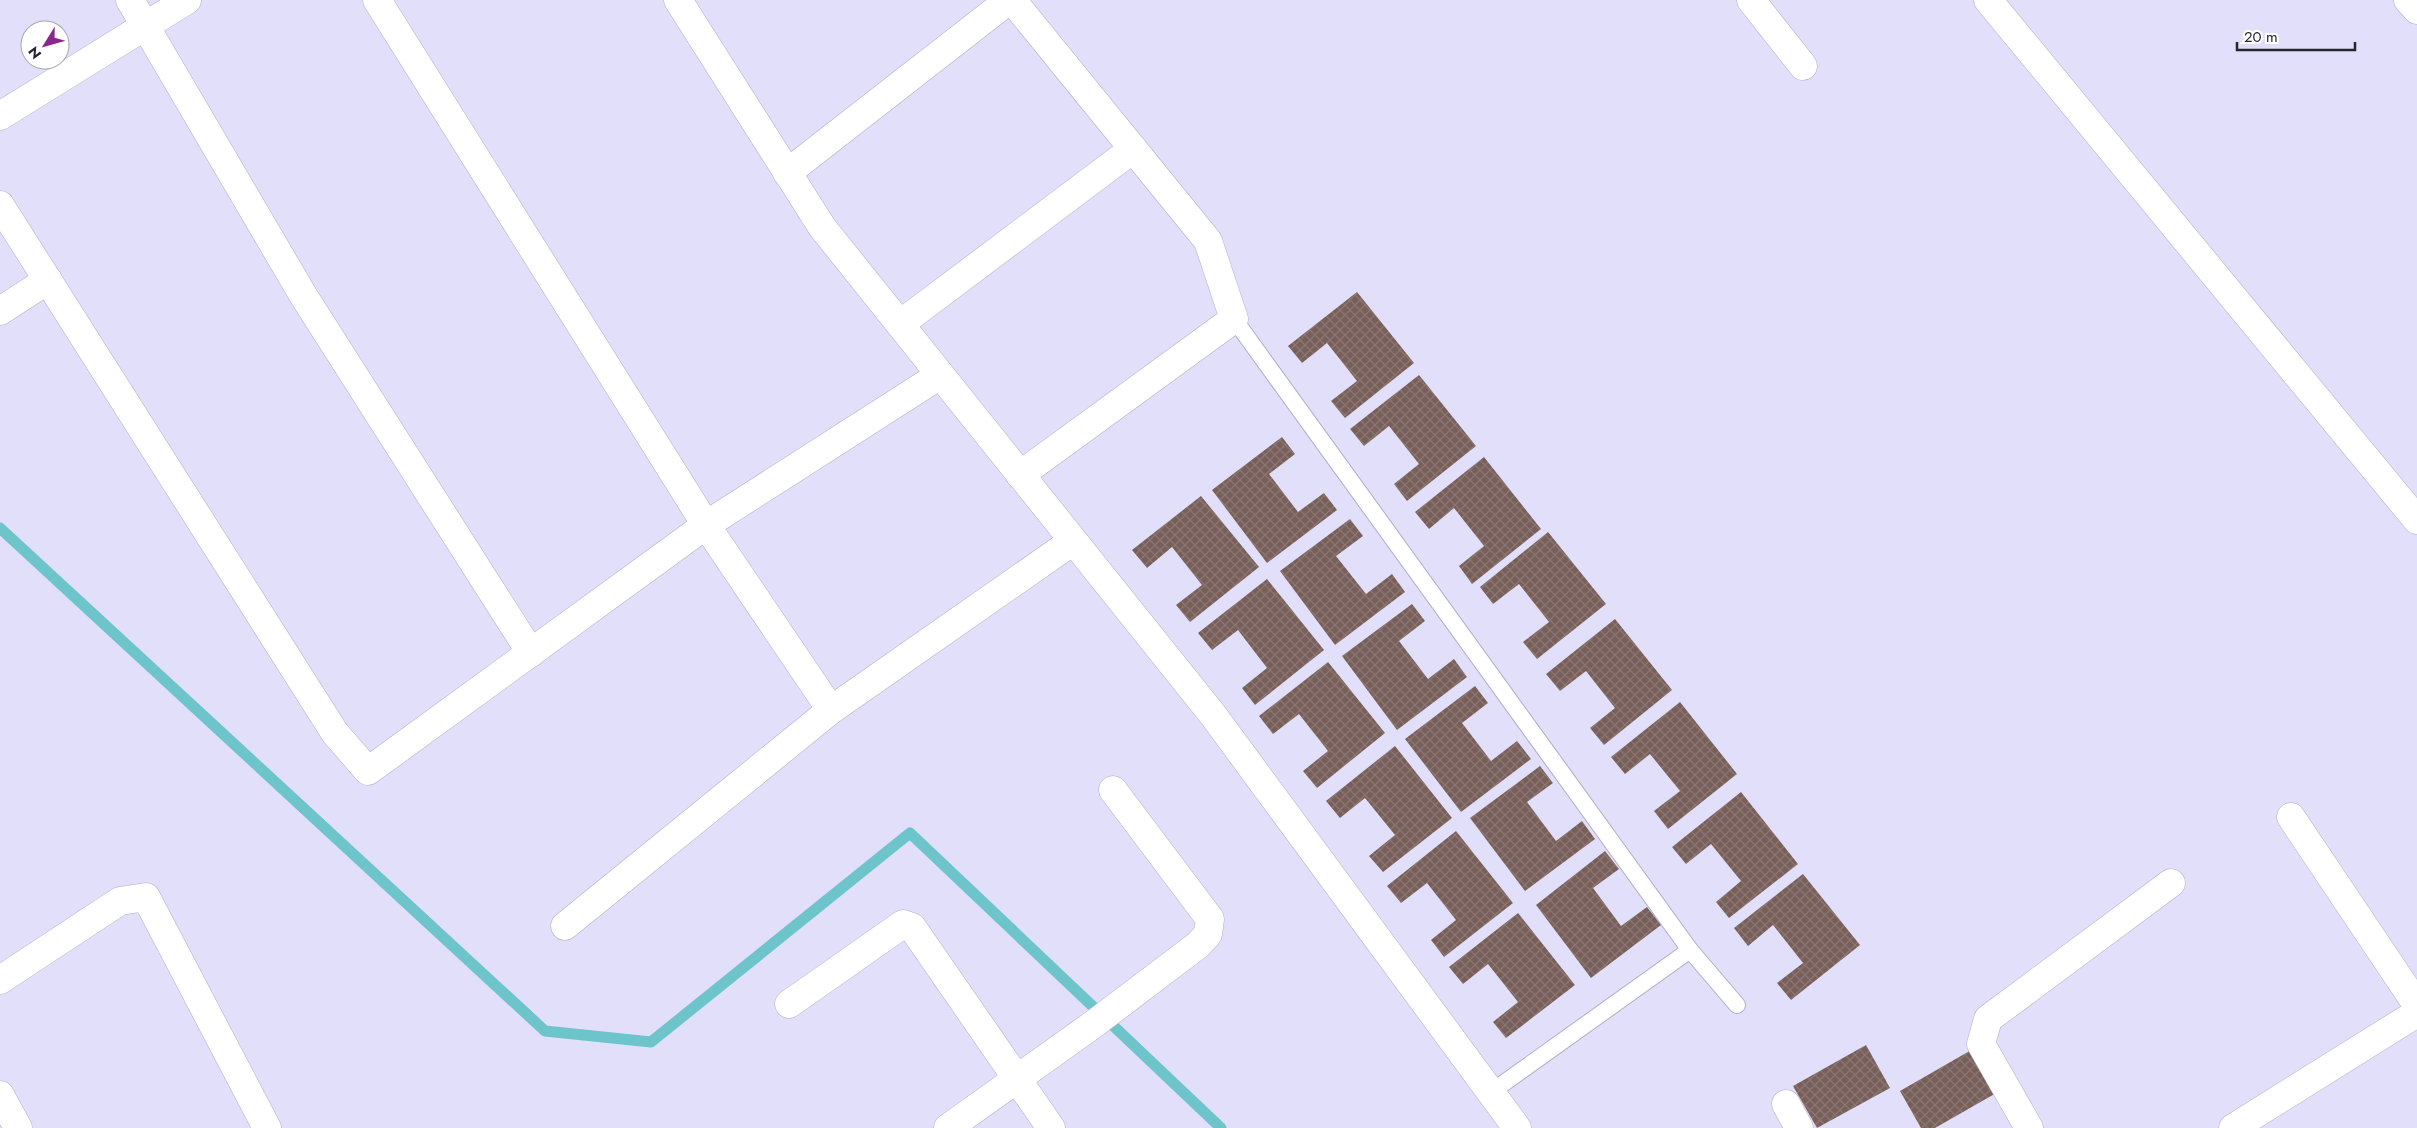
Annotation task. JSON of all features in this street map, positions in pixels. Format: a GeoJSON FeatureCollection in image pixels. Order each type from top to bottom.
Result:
{"type":"FeatureCollection","features":[{"type":"Feature","properties":{"kind":"street"},"geometry":{"type":"LineString","coordinates":[[130,0],[303,295],[531,653]]}},
{"type":"Feature","properties":{"kind":"street"},"geometry":{"type":"LineString","coordinates":[[0,116],[187,0]]}},
{"type":"Feature","properties":{"kind":"street"},"geometry":{"type":"LineString","coordinates":[[377,0],[706,525],[832,710]]}},
{"type":"Feature","properties":{"kind":"street"},"geometry":{"type":"LineString","coordinates":[[787,173],[1011,0],[1208,240],[1234,319],[1020,475]]}},
{"type":"Feature","properties":{"kind":"street"},"geometry":{"type":"LineString","coordinates":[[1752,0],[1803,66]]}},
{"type":"Feature","properties":{"kind":"street"},"geometry":{"type":"LineString","coordinates":[[1988,0],[2417,520]]}},
{"type":"Feature","properties":{"kind":"street"},"geometry":{"type":"LineString","coordinates":[[2408,0],[2417,10]]}},
{"type":"Feature","properties":{"kind":"street"},"geometry":{"type":"LineString","coordinates":[[681,1],[822,228],[1213,715],[1516,1128]]}},
{"type":"Feature","properties":{"kind":"street"},"geometry":{"type":"LineString","coordinates":[[900,324],[1133,149]]}},
{"type":"Feature","properties":{"kind":"street"},"geometry":{"type":"LineString","coordinates":[[0,205],[335,733],[368,772],[706,525],[940,375]]}},
{"type":"Feature","properties":{"kind":"street"},"geometry":{"type":"LineString","coordinates":[[0,311],[48,280]]}},
{"type":"Feature","properties":{"kind":"street"},"geometry":{"type":"LineString","coordinates":[[565,926],[832,710],[1073,541]]}},
{"type":"Feature","properties":{"kind":"street"},"geometry":{"type":"LineString","coordinates":[[948,1128],[1018,1080],[1142,988],[1198,945],[1208,934],[1210,919],[1114,790]]}},
{"type":"Feature","properties":{"kind":"street"},"geometry":{"type":"LineString","coordinates":[[2291,817],[2417,1005]]}},
{"type":"Feature","properties":{"kind":"street"},"geometry":{"type":"LineString","coordinates":[[2029,1128],[1981,1044],[1988,1019],[2171,883]]}},
{"type":"Feature","properties":{"kind":"street"},"geometry":{"type":"LineString","coordinates":[[0,980],[120,901],[146,897],[268,1128]]}},
{"type":"Feature","properties":{"kind":"street"},"geometry":{"type":"LineString","coordinates":[[789,1004],[903,924],[912,927],[1051,1128]]}},
{"type":"Feature","properties":{"kind":"street"},"geometry":{"type":"LineString","coordinates":[[2235,1128],[2417,1013]]}},
{"type":"Feature","properties":{"kind":"street"},"geometry":{"type":"LineString","coordinates":[[0,1095],[18,1128]]}},
{"type":"Feature","properties":{"kind":"street"},"geometry":{"type":"LineString","coordinates":[[1786,1104],[1799,1128]]}},
{"type":"Feature","properties":{"kind":"lane"},"geometry":{"type":"LineString","coordinates":[[1234,319],[1690,950],[1737,1005]]}},
{"type":"Feature","properties":{"kind":"lane"},"geometry":{"type":"LineString","coordinates":[[1490,1093],[1690,950]]}},
{"type":"Feature","properties":{"kind":"building"},"geometry":{"type":"Polygon","coordinates":[[[1357,292],[1414,363],[1345,418],[1331,401],[1357,381],[1327,343],[1302,363],[1288,346],[1357,292]]]}},
{"type":"Feature","properties":{"kind":"building"},"geometry":{"type":"Polygon","coordinates":[[[1419,375],[1476,446],[1407,501],[1394,484],[1419,464],[1389,426],[1364,446],[1350,429],[1419,375]]]}},
{"type":"Feature","properties":{"kind":"building"},"geometry":{"type":"Polygon","coordinates":[[[1282,437],[1295,454],[1269,474],[1298,512],[1324,493],[1337,510],[1267,563],[1212,490],[1282,437]]]}},
{"type":"Feature","properties":{"kind":"building"},"geometry":{"type":"Polygon","coordinates":[[[1484,457],[1541,529],[1472,584],[1459,566],[1484,546],[1454,508],[1429,529],[1415,512],[1484,457]]]}},
{"type":"Feature","properties":{"kind":"building"},"geometry":{"type":"Polygon","coordinates":[[[1201,496],[1259,567],[1190,622],[1176,605],[1202,585],[1172,547],[1147,568],[1132,550],[1201,496]]]}},
{"type":"Feature","properties":{"kind":"building"},"geometry":{"type":"Polygon","coordinates":[[[1350,519],[1363,536],[1336,556],[1366,594],[1392,574],[1405,592],[1335,645],[1280,571],[1350,519]]]}},
{"type":"Feature","properties":{"kind":"building"},"geometry":{"type":"Polygon","coordinates":[[[1548,532],[1606,604],[1537,659],[1523,642],[1549,622],[1519,584],[1493,604],[1480,587],[1548,532]]]}},
{"type":"Feature","properties":{"kind":"building"},"geometry":{"type":"Polygon","coordinates":[[[1267,579],[1324,650],[1255,705],[1242,688],[1267,668],[1238,630],[1212,650],[1198,633],[1267,579]]]}},
{"type":"Feature","properties":{"kind":"building"},"geometry":{"type":"Polygon","coordinates":[[[1412,604],[1425,621],[1399,641],[1428,679],[1454,659],[1467,677],[1397,730],[1342,656],[1412,604]]]}},
{"type":"Feature","properties":{"kind":"building"},"geometry":{"type":"Polygon","coordinates":[[[1615,619],[1672,690],[1604,745],[1590,728],[1615,708],[1586,671],[1560,691],[1546,674],[1615,619]]]}},
{"type":"Feature","properties":{"kind":"building"},"geometry":{"type":"Polygon","coordinates":[[[1328,662],[1385,733],[1317,788],[1303,771],[1328,751],[1299,714],[1273,734],[1259,716],[1328,662]]]}},
{"type":"Feature","properties":{"kind":"building"},"geometry":{"type":"Polygon","coordinates":[[[1475,686],[1488,703],[1462,723],[1491,761],[1517,741],[1531,759],[1461,812],[1405,739],[1475,686]]]}},
{"type":"Feature","properties":{"kind":"building"},"geometry":{"type":"Polygon","coordinates":[[[1680,702],[1737,774],[1668,829],[1654,811],[1680,791],[1650,754],[1625,774],[1611,757],[1680,702]]]}},
{"type":"Feature","properties":{"kind":"building"},"geometry":{"type":"Polygon","coordinates":[[[1395,746],[1452,818],[1383,872],[1369,856],[1395,835],[1365,798],[1340,818],[1326,801],[1395,746]]]}},
{"type":"Feature","properties":{"kind":"building"},"geometry":{"type":"Polygon","coordinates":[[[1540,766],[1553,783],[1527,802],[1556,841],[1582,821],[1595,839],[1525,891],[1470,818],[1540,766]]]}},
{"type":"Feature","properties":{"kind":"building"},"geometry":{"type":"Polygon","coordinates":[[[1741,792],[1798,864],[1729,918],[1716,902],[1741,881],[1711,844],[1686,864],[1672,847],[1741,792]]]}},
{"type":"Feature","properties":{"kind":"building"},"geometry":{"type":"Polygon","coordinates":[[[1456,831],[1513,903],[1444,957],[1431,940],[1456,920],[1427,883],[1401,903],[1387,886],[1456,831]]]}},
{"type":"Feature","properties":{"kind":"building"},"geometry":{"type":"Polygon","coordinates":[[[1605,851],[1619,869],[1593,888],[1621,926],[1647,907],[1661,925],[1591,978],[1536,905],[1605,851]]]}},
{"type":"Feature","properties":{"kind":"building"},"geometry":{"type":"Polygon","coordinates":[[[1803,874],[1860,945],[1791,1000],[1777,983],[1803,963],[1773,925],[1748,946],[1734,928],[1803,874]]]}},
{"type":"Feature","properties":{"kind":"building"},"geometry":{"type":"Polygon","coordinates":[[[1518,913],[1575,985],[1506,1038],[1493,1022],[1518,1002],[1488,964],[1463,984],[1449,967],[1518,913]]]}},
{"type":"Feature","properties":{"kind":"building"},"geometry":{"type":"Polygon","coordinates":[[[1866,1045],[1890,1088],[1817,1128],[1793,1086],[1866,1045]]]}},
{"type":"Feature","properties":{"kind":"building"},"geometry":{"type":"Polygon","coordinates":[[[1973,1049],[1998,1092],[1935,1128],[1921,1128],[1900,1091],[1973,1049]]]}},
{"type":"Feature","properties":{"kind":"waterway"},"geometry":{"type":"LineString","coordinates":[[0,528],[545,1031],[651,1042],[910,833],[1221,1128]]}}]}
